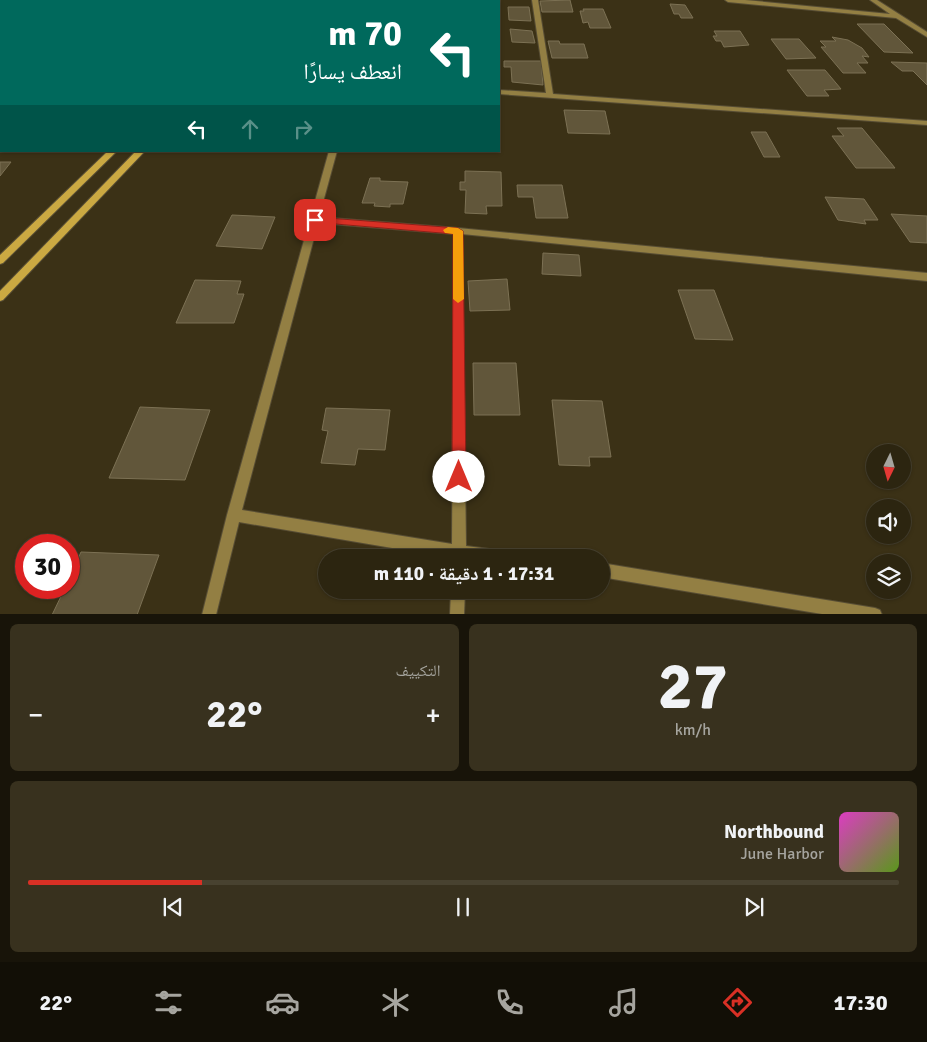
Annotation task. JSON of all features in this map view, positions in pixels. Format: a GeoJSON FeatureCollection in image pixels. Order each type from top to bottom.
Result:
{"type":"FeatureCollection","features":[{"type":"Feature","properties":{"kind":"main road"},"geometry":{"type":"LineString","coordinates":[[0,261],[112,152]]}},
{"type":"Feature","properties":{"kind":"main road"},"geometry":{"type":"LineString","coordinates":[[0,297],[140,152]]}},
{"type":"Feature","properties":{"kind":"street"},"geometry":{"type":"LineString","coordinates":[[535,0],[550,96]]}},
{"type":"Feature","properties":{"kind":"street"},"geometry":{"type":"LineString","coordinates":[[728,0],[898,16]]}},
{"type":"Feature","properties":{"kind":"street"},"geometry":{"type":"LineString","coordinates":[[873,0],[927,35]]}},
{"type":"Feature","properties":{"kind":"street"},"geometry":{"type":"LineString","coordinates":[[500,92],[927,124]]}},
{"type":"Feature","properties":{"kind":"street"},"geometry":{"type":"LineString","coordinates":[[209,614],[333,152]]}},
{"type":"Feature","properties":{"kind":"street"},"geometry":{"type":"LineString","coordinates":[[315,220],[458,231],[927,277]]}},
{"type":"Feature","properties":{"kind":"street"},"geometry":{"type":"LineString","coordinates":[[458,231],[459,549]]}},
{"type":"Feature","properties":{"kind":"street"},"geometry":{"type":"LineString","coordinates":[[234,515],[425,549]]}},
{"type":"Feature","properties":{"kind":"street"},"geometry":{"type":"LineString","coordinates":[[610,571],[875,614]]}},
{"type":"Feature","properties":{"kind":"street"},"geometry":{"type":"LineString","coordinates":[[457,614],[458,599]]}},
{"type":"Feature","properties":{"kind":"building"},"geometry":{"type":"Polygon","coordinates":[[[570,0],[573,12],[542,12],[540,1],[570,0]]]}},
{"type":"Feature","properties":{"kind":"building"},"geometry":{"type":"Polygon","coordinates":[[[670,4],[685,5],[693,18],[681,18],[679,14],[674,14],[670,4]]]}},
{"type":"Feature","properties":{"kind":"building"},"geometry":{"type":"Polygon","coordinates":[[[508,7],[529,7],[531,21],[509,20],[508,7]]]}},
{"type":"Feature","properties":{"kind":"building"},"geometry":{"type":"Polygon","coordinates":[[[583,9],[603,9],[611,28],[590,28],[588,22],[583,23],[580,11],[584,11],[583,9]]]}},
{"type":"Feature","properties":{"kind":"building"},"geometry":{"type":"Polygon","coordinates":[[[857,24],[884,24],[913,53],[884,52],[857,24]]]}},
{"type":"Feature","properties":{"kind":"building"},"geometry":{"type":"Polygon","coordinates":[[[510,29],[532,31],[535,43],[512,42],[510,29]]]}},
{"type":"Feature","properties":{"kind":"building"},"geometry":{"type":"Polygon","coordinates":[[[714,31],[740,31],[749,45],[724,47],[721,41],[716,41],[713,36],[717,36],[714,31]]]}},
{"type":"Feature","properties":{"kind":"building"},"geometry":{"type":"Polygon","coordinates":[[[832,37],[848,40],[862,48],[869,57],[862,56],[868,63],[857,63],[866,73],[843,73],[821,47],[826,47],[820,41],[836,41],[832,37]]]}},
{"type":"Feature","properties":{"kind":"building"},"geometry":{"type":"Polygon","coordinates":[[[771,39],[799,39],[816,58],[786,59],[771,39]]]}},
{"type":"Feature","properties":{"kind":"building"},"geometry":{"type":"Polygon","coordinates":[[[548,41],[559,41],[560,44],[584,44],[588,58],[552,58],[548,41]]]}},
{"type":"Feature","properties":{"kind":"building"},"geometry":{"type":"Polygon","coordinates":[[[504,61],[541,61],[543,85],[512,82],[511,67],[504,67],[504,61]]]}},
{"type":"Feature","properties":{"kind":"building"},"geometry":{"type":"Polygon","coordinates":[[[891,62],[927,63],[927,85],[913,71],[902,71],[891,62]]]}},
{"type":"Feature","properties":{"kind":"building"},"geometry":{"type":"Polygon","coordinates":[[[787,70],[825,70],[841,89],[824,90],[829,96],[807,96],[787,70]]]}},
{"type":"Feature","properties":{"kind":"building"},"geometry":{"type":"Polygon","coordinates":[[[564,110],[605,111],[610,134],[568,133],[564,110]]]}},
{"type":"Feature","properties":{"kind":"building"},"geometry":{"type":"Polygon","coordinates":[[[837,128],[862,128],[895,168],[856,168],[832,136],[844,136],[837,128]]]}},
{"type":"Feature","properties":{"kind":"building"},"geometry":{"type":"Polygon","coordinates":[[[751,132],[766,132],[780,157],[764,157],[751,132]]]}},
{"type":"Feature","properties":{"kind":"building"},"geometry":{"type":"Polygon","coordinates":[[[0,162],[11,162],[0,176],[0,162]]]}},
{"type":"Feature","properties":{"kind":"building"},"geometry":{"type":"Polygon","coordinates":[[[465,171],[501,172],[502,206],[486,206],[487,214],[465,213],[466,190],[460,190],[460,182],[465,182],[465,171]]]}},
{"type":"Feature","properties":{"kind":"building"},"geometry":{"type":"Polygon","coordinates":[[[370,178],[380,178],[380,181],[408,182],[403,204],[390,204],[390,207],[374,206],[375,203],[362,203],[370,178]]]}},
{"type":"Feature","properties":{"kind":"building"},"geometry":{"type":"Polygon","coordinates":[[[517,185],[562,185],[568,218],[536,218],[533,197],[518,197],[517,185]]]}},
{"type":"Feature","properties":{"kind":"building"},"geometry":{"type":"Polygon","coordinates":[[[825,197],[864,199],[878,220],[864,220],[866,224],[838,220],[825,197]]]}},
{"type":"Feature","properties":{"kind":"building"},"geometry":{"type":"Polygon","coordinates":[[[891,214],[927,216],[927,243],[910,242],[891,214]]]}},
{"type":"Feature","properties":{"kind":"building"},"geometry":{"type":"Polygon","coordinates":[[[232,215],[275,217],[262,249],[216,246],[232,215]]]}},
{"type":"Feature","properties":{"kind":"building"},"geometry":{"type":"Polygon","coordinates":[[[543,253],[579,255],[581,276],[542,274],[543,253]]]}},
{"type":"Feature","properties":{"kind":"building"},"geometry":{"type":"Polygon","coordinates":[[[507,279],[510,310],[470,311],[468,281],[507,279]]]}},
{"type":"Feature","properties":{"kind":"building"},"geometry":{"type":"Polygon","coordinates":[[[195,280],[241,281],[237,294],[244,294],[234,323],[176,323],[195,280]]]}},
{"type":"Feature","properties":{"kind":"building"},"geometry":{"type":"Polygon","coordinates":[[[678,290],[714,290],[733,340],[695,339],[678,290]]]}},
{"type":"Feature","properties":{"kind":"building"},"geometry":{"type":"Polygon","coordinates":[[[473,363],[516,363],[520,415],[474,415],[473,363]]]}},
{"type":"Feature","properties":{"kind":"building"},"geometry":{"type":"Polygon","coordinates":[[[552,400],[602,401],[611,457],[589,457],[590,466],[559,465],[552,400]]]}},
{"type":"Feature","properties":{"kind":"building"},"geometry":{"type":"Polygon","coordinates":[[[140,407],[210,410],[185,480],[109,478],[140,407]]]}},
{"type":"Feature","properties":{"kind":"building"},"geometry":{"type":"Polygon","coordinates":[[[326,408],[390,410],[385,450],[358,449],[355,465],[321,463],[328,431],[322,430],[326,408]]]}},
{"type":"Feature","properties":{"kind":"building"},"geometry":{"type":"Polygon","coordinates":[[[81,552],[159,555],[137,614],[52,614],[60,599],[80,599],[81,552]]]}},
{"type":"Feature","properties":{"kind":"slow traffic"},"geometry":{"type":"LineString","coordinates":[[448,230],[458,231],[458,299]]}},
{"type":"Feature","properties":{"kind":"route"},"geometry":{"type":"LineString","coordinates":[[315,220],[458,231],[459,477]]}}]}
